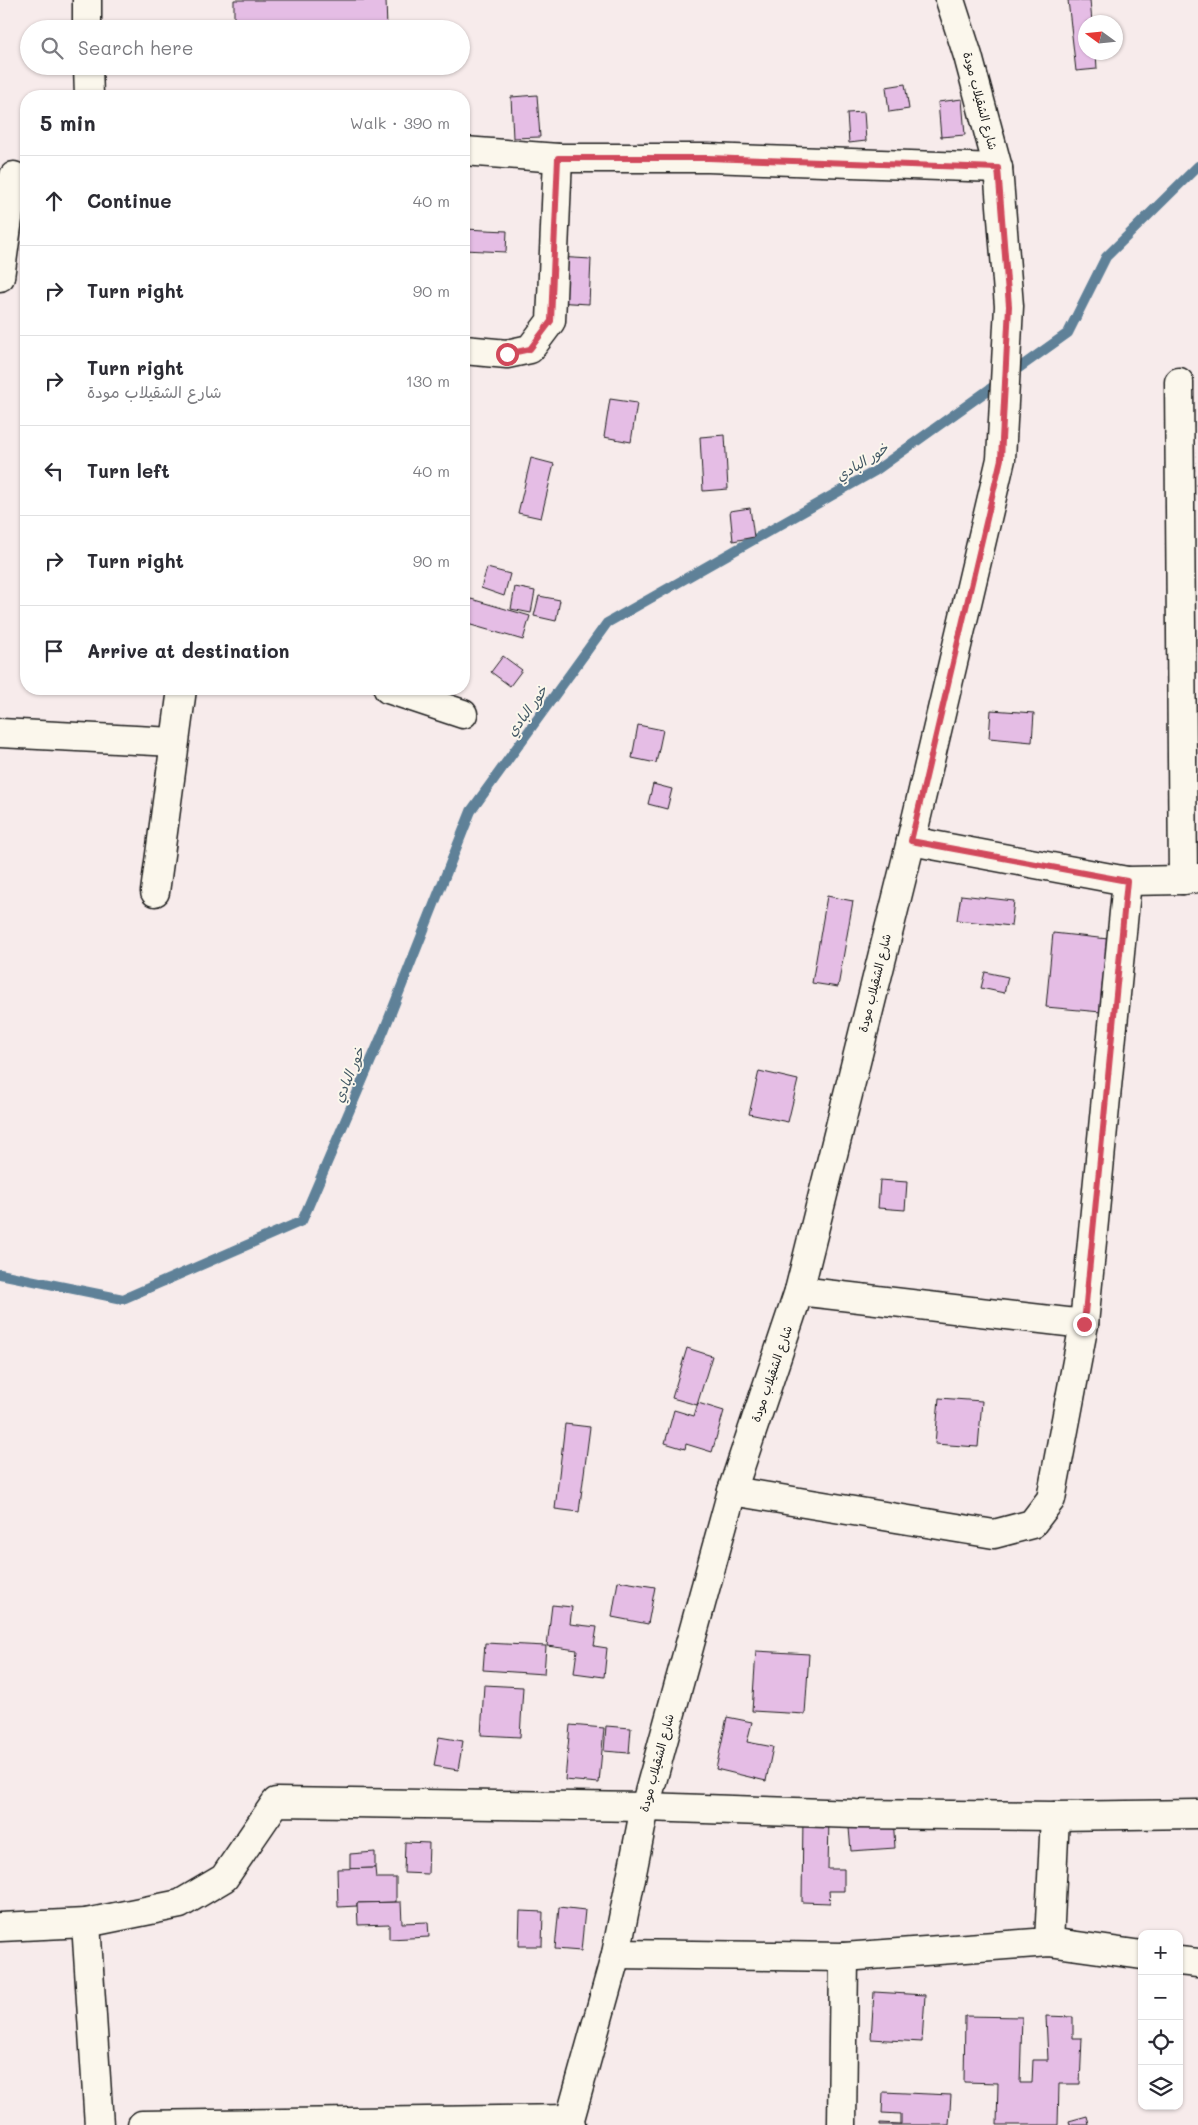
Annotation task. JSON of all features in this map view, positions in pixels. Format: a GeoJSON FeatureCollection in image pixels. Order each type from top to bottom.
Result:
{"type":"FeatureCollection","features":[{"type":"Feature","properties":{"kind":"street"},"geometry":{"type":"LineString","coordinates":[[87,0],[87,20]]}},
{"type":"Feature","properties":{"kind":"street","name":"شارع الشقيلاب مودة"},"geometry":{"type":"LineString","coordinates":[[570,2122],[616,1954],[645,1807],[732,1491],[800,1291],[911,841],[1001,459],[1009,306],[998,168],[968,56],[950,0]]}},
{"type":"Feature","properties":{"kind":"street"},"geometry":{"type":"LineString","coordinates":[[88,75],[89,90]]}},
{"type":"Feature","properties":{"kind":"street"},"geometry":{"type":"LineString","coordinates":[[470,151],[558,158],[708,158],[998,168]]}},
{"type":"Feature","properties":{"kind":"street"},"geometry":{"type":"LineString","coordinates":[[470,351],[507,354],[530,349],[551,321],[558,158]]}},
{"type":"Feature","properties":{"kind":"street"},"geometry":{"type":"LineString","coordinates":[[0,277],[13,176]]}},
{"type":"Feature","properties":{"kind":"street"},"geometry":{"type":"LineString","coordinates":[[911,841],[1127,881],[1191,879],[1179,382]]}},
{"type":"Feature","properties":{"kind":"street"},"geometry":{"type":"LineString","coordinates":[[155,892],[181,695]]}},
{"type":"Feature","properties":{"kind":"street"},"geometry":{"type":"LineString","coordinates":[[406,695],[463,714]]}},
{"type":"Feature","properties":{"kind":"street"},"geometry":{"type":"LineString","coordinates":[[0,733],[174,742]]}},
{"type":"Feature","properties":{"kind":"street"},"geometry":{"type":"LineString","coordinates":[[732,1491],[994,1534],[1032,1524],[1051,1499],[1084,1324],[1127,881]]}},
{"type":"Feature","properties":{"kind":"street"},"geometry":{"type":"LineString","coordinates":[[800,1291],[1084,1324]]}},
{"type":"Feature","properties":{"kind":"street"},"geometry":{"type":"LineString","coordinates":[[0,1928],[86,1923],[180,1904],[224,1878],[276,1802],[305,1800],[645,1807],[856,1814],[1055,1816],[1198,1814]]}},
{"type":"Feature","properties":{"kind":"street"},"geometry":{"type":"LineString","coordinates":[[1049,1942],[1055,1816]]}},
{"type":"Feature","properties":{"kind":"street"},"geometry":{"type":"LineString","coordinates":[[86,1923],[99,2125]]}},
{"type":"Feature","properties":{"kind":"street"},"geometry":{"type":"LineString","coordinates":[[616,1954],[844,1957],[1049,1942],[1138,1954]]}},
{"type":"Feature","properties":{"kind":"street"},"geometry":{"type":"LineString","coordinates":[[842,2125],[844,1957]]}},
{"type":"Feature","properties":{"kind":"street"},"geometry":{"type":"LineString","coordinates":[[1183,1961],[1198,1963]]}},
{"type":"Feature","properties":{"kind":"street"},"geometry":{"type":"LineString","coordinates":[[142,2125],[570,2122]]}},
{"type":"Feature","properties":{"kind":"building"},"geometry":{"type":"Polygon","coordinates":[[[234,0],[386,0],[387,20],[234,20],[234,0]]]}},
{"type":"Feature","properties":{"kind":"building"},"geometry":{"type":"Polygon","coordinates":[[[1068,0],[1090,0],[1091,15],[1078,15],[1078,60],[1096,60],[1097,69],[1076,71],[1068,0]]]}},
{"type":"Feature","properties":{"kind":"building"},"geometry":{"type":"Polygon","coordinates":[[[905,84],[909,109],[889,112],[886,87],[905,84]]]}},
{"type":"Feature","properties":{"kind":"building"},"geometry":{"type":"Polygon","coordinates":[[[537,95],[540,137],[513,138],[511,97],[537,95]]]}},
{"type":"Feature","properties":{"kind":"building"},"geometry":{"type":"Polygon","coordinates":[[[962,99],[965,135],[941,137],[938,102],[962,99]]]}},
{"type":"Feature","properties":{"kind":"building"},"geometry":{"type":"Polygon","coordinates":[[[864,112],[866,141],[849,143],[847,113],[864,112]]]}},
{"type":"Feature","properties":{"kind":"building"},"geometry":{"type":"Polygon","coordinates":[[[470,229],[507,231],[506,252],[470,250],[470,229]]]}},
{"type":"Feature","properties":{"kind":"building"},"geometry":{"type":"Polygon","coordinates":[[[557,257],[591,259],[589,304],[555,302],[557,257]]]}},
{"type":"Feature","properties":{"kind":"building"},"geometry":{"type":"Polygon","coordinates":[[[610,399],[637,403],[631,442],[604,437],[610,399]]]}},
{"type":"Feature","properties":{"kind":"building"},"geometry":{"type":"Polygon","coordinates":[[[725,435],[728,489],[703,491],[700,437],[725,435]]]}},
{"type":"Feature","properties":{"kind":"building"},"geometry":{"type":"Polygon","coordinates":[[[531,458],[554,464],[541,518],[518,513],[531,458]]]}},
{"type":"Feature","properties":{"kind":"building"},"geometry":{"type":"Polygon","coordinates":[[[750,508],[754,537],[733,541],[730,511],[750,508]]]}},
{"type":"Feature","properties":{"kind":"building"},"geometry":{"type":"Polygon","coordinates":[[[487,568],[510,574],[504,596],[481,588],[487,568]]]}},
{"type":"Feature","properties":{"kind":"building"},"geometry":{"type":"Polygon","coordinates":[[[515,587],[535,591],[531,613],[511,609],[515,587]]]}},
{"type":"Feature","properties":{"kind":"building"},"geometry":{"type":"Polygon","coordinates":[[[539,596],[560,600],[556,621],[534,616],[539,596]]]}},
{"type":"Feature","properties":{"kind":"building"},"geometry":{"type":"Polygon","coordinates":[[[471,599],[530,616],[523,640],[470,625],[471,599]]]}},
{"type":"Feature","properties":{"kind":"building"},"geometry":{"type":"Polygon","coordinates":[[[503,656],[522,670],[510,686],[491,672],[503,656]]]}},
{"type":"Feature","properties":{"kind":"building"},"geometry":{"type":"Polygon","coordinates":[[[991,710],[1034,713],[1032,742],[989,738],[991,710]]]}},
{"type":"Feature","properties":{"kind":"building"},"geometry":{"type":"Polygon","coordinates":[[[638,725],[663,730],[656,763],[632,758],[638,725]]]}},
{"type":"Feature","properties":{"kind":"building"},"geometry":{"type":"Polygon","coordinates":[[[653,784],[672,789],[667,809],[648,804],[653,784]]]}},
{"type":"Feature","properties":{"kind":"building"},"geometry":{"type":"Polygon","coordinates":[[[961,895],[1014,901],[1011,926],[957,920],[961,895]]]}},
{"type":"Feature","properties":{"kind":"building"},"geometry":{"type":"Polygon","coordinates":[[[827,896],[853,901],[838,987],[812,983],[827,896]]]}},
{"type":"Feature","properties":{"kind":"building"},"geometry":{"type":"Polygon","coordinates":[[[1053,933],[1108,939],[1101,1012],[1046,1007],[1053,933]]]}},
{"type":"Feature","properties":{"kind":"building"},"geometry":{"type":"Polygon","coordinates":[[[985,972],[1008,977],[1004,993],[981,988],[985,972]]]}},
{"type":"Feature","properties":{"kind":"building"},"geometry":{"type":"Polygon","coordinates":[[[759,1071],[798,1080],[788,1122],[749,1114],[759,1071]]]}},
{"type":"Feature","properties":{"kind":"building"},"geometry":{"type":"Polygon","coordinates":[[[880,1180],[907,1182],[905,1210],[878,1208],[880,1180]]]}},
{"type":"Feature","properties":{"kind":"building"},"geometry":{"type":"Polygon","coordinates":[[[687,1348],[712,1356],[697,1405],[672,1398],[687,1348]]]}},
{"type":"Feature","properties":{"kind":"building"},"geometry":{"type":"Polygon","coordinates":[[[939,1398],[982,1401],[978,1447],[935,1444],[939,1398]]]}},
{"type":"Feature","properties":{"kind":"building"},"geometry":{"type":"Polygon","coordinates":[[[698,1403],[724,1411],[712,1452],[686,1444],[685,1449],[665,1443],[674,1410],[694,1416],[698,1403]]]}},
{"type":"Feature","properties":{"kind":"building"},"geometry":{"type":"Polygon","coordinates":[[[565,1424],[590,1427],[579,1512],[555,1509],[565,1424]]]}},
{"type":"Feature","properties":{"kind":"building"},"geometry":{"type":"Polygon","coordinates":[[[618,1581],[655,1587],[648,1624],[612,1617],[618,1581]]]}},
{"type":"Feature","properties":{"kind":"building"},"geometry":{"type":"Polygon","coordinates":[[[552,1605],[572,1607],[570,1624],[597,1627],[594,1646],[607,1648],[604,1677],[574,1673],[577,1650],[547,1646],[552,1605]]]}},
{"type":"Feature","properties":{"kind":"building"},"geometry":{"type":"Polygon","coordinates":[[[485,1643],[546,1646],[544,1674],[483,1670],[485,1643]]]}},
{"type":"Feature","properties":{"kind":"building"},"geometry":{"type":"Polygon","coordinates":[[[756,1651],[809,1654],[805,1714],[752,1711],[756,1651]]]}},
{"type":"Feature","properties":{"kind":"building"},"geometry":{"type":"Polygon","coordinates":[[[484,1685],[523,1687],[520,1737],[481,1735],[484,1685]]]}},
{"type":"Feature","properties":{"kind":"building"},"geometry":{"type":"Polygon","coordinates":[[[727,1717],[752,1722],[747,1742],[773,1747],[766,1781],[716,1769],[727,1717]]]}},
{"type":"Feature","properties":{"kind":"building"},"geometry":{"type":"Polygon","coordinates":[[[570,1725],[604,1728],[599,1783],[565,1780],[570,1725]]]}},
{"type":"Feature","properties":{"kind":"building"},"geometry":{"type":"Polygon","coordinates":[[[606,1726],[631,1728],[629,1753],[604,1751],[606,1726]]]}},
{"type":"Feature","properties":{"kind":"building"},"geometry":{"type":"Polygon","coordinates":[[[439,1737],[463,1741],[458,1770],[434,1766],[439,1737]]]}},
{"type":"Feature","properties":{"kind":"building"},"geometry":{"type":"Polygon","coordinates":[[[892,1801],[895,1848],[851,1851],[847,1805],[892,1801]]]}},
{"type":"Feature","properties":{"kind":"building"},"geometry":{"type":"Polygon","coordinates":[[[803,1816],[829,1817],[828,1869],[844,1869],[844,1891],[829,1891],[830,1903],[802,1902],[803,1816]]]}},
{"type":"Feature","properties":{"kind":"building"},"geometry":{"type":"Polygon","coordinates":[[[405,1842],[429,1843],[428,1874],[404,1873],[405,1842]]]}},
{"type":"Feature","properties":{"kind":"building"},"geometry":{"type":"Polygon","coordinates":[[[375,1852],[375,1868],[350,1869],[350,1854],[375,1852]]]}},
{"type":"Feature","properties":{"kind":"building"},"geometry":{"type":"Polygon","coordinates":[[[375,1868],[376,1878],[396,1878],[396,1902],[357,1903],[357,1906],[338,1907],[337,1869],[375,1868]]]}},
{"type":"Feature","properties":{"kind":"building"},"geometry":{"type":"Polygon","coordinates":[[[401,1902],[402,1923],[428,1922],[429,1937],[389,1939],[389,1924],[358,1925],[357,1903],[401,1902]]]}},
{"type":"Feature","properties":{"kind":"building"},"geometry":{"type":"Polygon","coordinates":[[[559,1907],[585,1910],[581,1951],[555,1949],[559,1907]]]}},
{"type":"Feature","properties":{"kind":"building"},"geometry":{"type":"Polygon","coordinates":[[[520,1911],[543,1912],[542,1946],[519,1946],[520,1911]]]}},
{"type":"Feature","properties":{"kind":"building"},"geometry":{"type":"Polygon","coordinates":[[[874,1992],[925,1995],[922,2042],[871,2039],[874,1992]]]}},
{"type":"Feature","properties":{"kind":"building"},"geometry":{"type":"Polygon","coordinates":[[[965,2016],[1022,2017],[1020,2083],[1032,2083],[1033,2060],[1048,2060],[1046,2016],[1073,2017],[1073,2038],[1082,2038],[1080,2084],[1059,2084],[1058,2125],[997,2125],[998,2083],[964,2082],[965,2016]]]}},
{"type":"Feature","properties":{"kind":"building"},"geometry":{"type":"Polygon","coordinates":[[[883,2092],[951,2095],[949,2125],[880,2125],[880,2123],[901,2124],[901,2114],[882,2113],[883,2092]]]}},
{"type":"Feature","properties":{"kind":"building"},"geometry":{"type":"Polygon","coordinates":[[[1087,2116],[1089,2125],[1070,2125],[1069,2121],[1087,2116]]]}},
{"type":"Feature","properties":{"kind":"waterway","name":"خور البادي"},"geometry":{"type":"LineString","coordinates":[[0,1274],[123,1299],[302,1221],[385,1028],[471,811],[607,623],[875,471],[1068,333],[1106,257],[1198,166]]}},
{"type":"Feature","properties":{"kind":"route"},"geometry":{"type":"LineString","coordinates":[[507,354],[530,349],[551,321],[558,158],[708,158],[998,168],[1009,306],[1001,459],[911,841],[1127,881],[1084,1324]]}}]}
